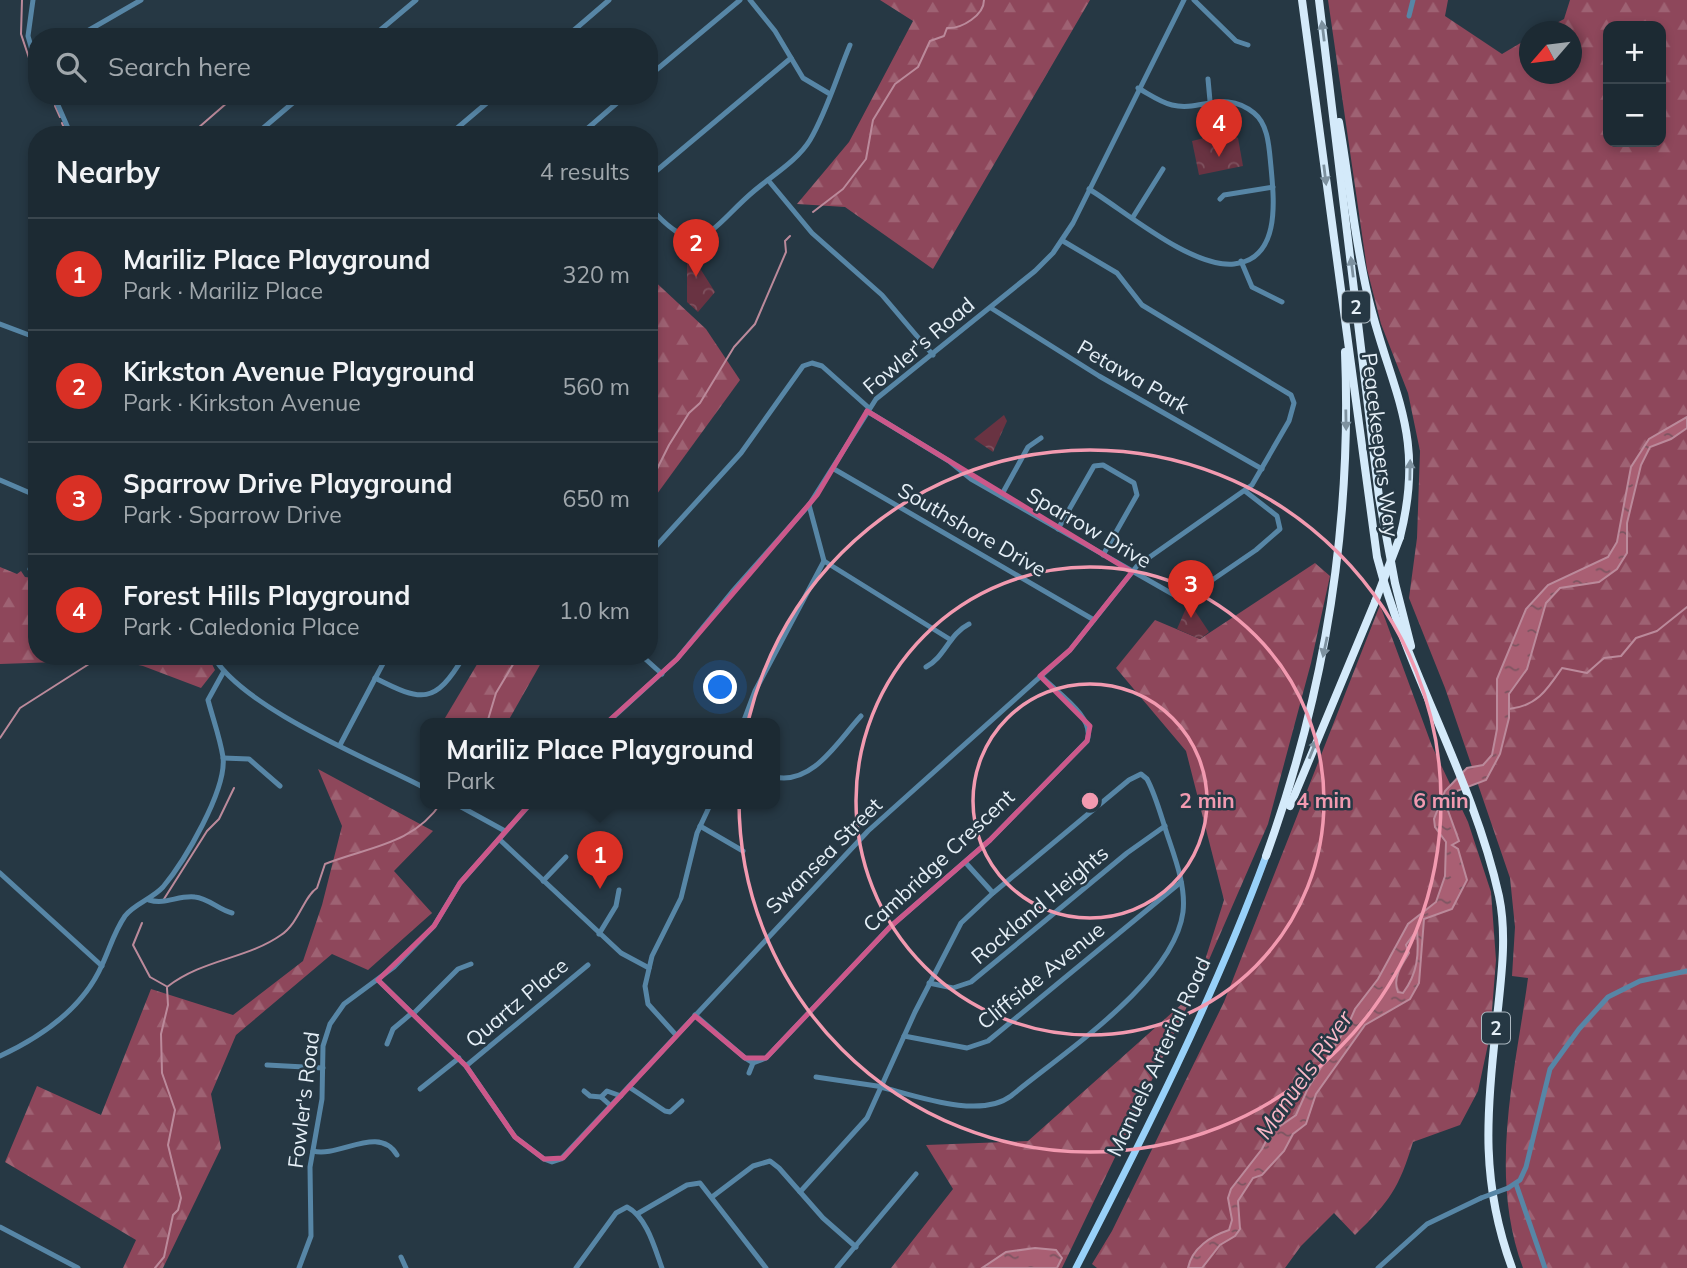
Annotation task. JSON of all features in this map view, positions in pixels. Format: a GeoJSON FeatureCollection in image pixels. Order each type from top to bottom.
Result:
{"type":"FeatureCollection","features":[{"type":"Feature","properties":{"kind":"highway","name":"Peacekeepers Way"},"geometry":{"type":"LineString","coordinates":[[1301,0],[1377,557],[1393,613],[1464,790],[1499,898],[1503,958],[1488,1100],[1489,1177],[1499,1231],[1512,1268]]}},
{"type":"Feature","properties":{"kind":"highway","name":"Peacekeepers Way"},"geometry":{"type":"LineString","coordinates":[[1319,0],[1382,517],[1398,596],[1421,679]]}},
{"type":"Feature","properties":{"kind":"highway"},"geometry":{"type":"LineString","coordinates":[[1266,856],[1375,602],[1400,537],[1410,482],[1406,420],[1367,293],[1327,61]]}},
{"type":"Feature","properties":{"kind":"highway"},"geometry":{"type":"LineString","coordinates":[[1266,856],[1288,797],[1312,708],[1331,615],[1342,527],[1346,451],[1343,303]]}},
{"type":"Feature","properties":{"kind":"main road","name":"Manuels Arterial Road"},"geometry":{"type":"LineString","coordinates":[[1076,1268],[1139,1141],[1243,918],[1266,856]]}},
{"type":"Feature","properties":{"kind":"street"},"geometry":{"type":"LineString","coordinates":[[30,28],[33,0]]}},
{"type":"Feature","properties":{"kind":"street"},"geometry":{"type":"LineString","coordinates":[[93,28],[141,0]]}},
{"type":"Feature","properties":{"kind":"street"},"geometry":{"type":"LineString","coordinates":[[383,28],[416,0]]}},
{"type":"Feature","properties":{"kind":"street"},"geometry":{"type":"LineString","coordinates":[[576,28],[609,0]]}},
{"type":"Feature","properties":{"kind":"street"},"geometry":{"type":"LineString","coordinates":[[658,68],[740,0]]}},
{"type":"Feature","properties":{"kind":"street"},"geometry":{"type":"LineString","coordinates":[[750,0],[775,31],[806,82],[830,94]]}},
{"type":"Feature","properties":{"kind":"street","name":"Fowler's Road"},"geometry":{"type":"LineString","coordinates":[[613,718],[662,674],[809,505],[834,469],[868,409],[879,396],[1035,271],[1063,241],[1184,0]]}},
{"type":"Feature","properties":{"kind":"street"},"geometry":{"type":"LineString","coordinates":[[1194,0],[1236,41],[1248,45]]}},
{"type":"Feature","properties":{"kind":"street"},"geometry":{"type":"LineString","coordinates":[[1409,16],[1413,0]]}},
{"type":"Feature","properties":{"kind":"street"},"geometry":{"type":"LineString","coordinates":[[658,215],[673,231],[688,237],[704,235],[718,228],[806,146],[850,45]]}},
{"type":"Feature","properties":{"kind":"street"},"geometry":{"type":"LineString","coordinates":[[658,169],[791,58]]}},
{"type":"Feature","properties":{"kind":"street"},"geometry":{"type":"LineString","coordinates":[[1208,79],[1210,101]]}},
{"type":"Feature","properties":{"kind":"street"},"geometry":{"type":"LineString","coordinates":[[1089,189],[1201,258],[1219,264],[1241,261],[1253,255],[1266,242],[1274,221],[1273,187],[1265,128],[1255,114],[1240,104],[1210,101],[1173,105],[1139,88]]}},
{"type":"Feature","properties":{"kind":"street"},"geometry":{"type":"LineString","coordinates":[[58,105],[67,126]]}},
{"type":"Feature","properties":{"kind":"street"},"geometry":{"type":"LineString","coordinates":[[266,126],[290,105]]}},
{"type":"Feature","properties":{"kind":"street"},"geometry":{"type":"LineString","coordinates":[[460,126],[484,105]]}},
{"type":"Feature","properties":{"kind":"street"},"geometry":{"type":"LineString","coordinates":[[594,126],[616,105]]}},
{"type":"Feature","properties":{"kind":"street"},"geometry":{"type":"LineString","coordinates":[[1133,217],[1163,169]]}},
{"type":"Feature","properties":{"kind":"street"},"geometry":{"type":"LineString","coordinates":[[768,180],[812,233],[883,295],[933,355]]}},
{"type":"Feature","properties":{"kind":"street"},"geometry":{"type":"LineString","coordinates":[[1220,199],[1224,195],[1273,187]]}},
{"type":"Feature","properties":{"kind":"street","name":"Swansea Street"},"geometry":{"type":"LineString","coordinates":[[378,980],[466,1066],[512,1134],[550,1161],[565,1156],[869,831],[1070,650],[1132,572],[1245,491],[1262,468],[1289,421],[1293,398],[1290,393],[1142,305],[1117,273],[1063,241]]}},
{"type":"Feature","properties":{"kind":"street"},"geometry":{"type":"LineString","coordinates":[[1241,261],[1252,287],[1282,302]]}},
{"type":"Feature","properties":{"kind":"street","name":"Petawa Park"},"geometry":{"type":"LineString","coordinates":[[991,308],[1099,376],[1262,468]]}},
{"type":"Feature","properties":{"kind":"street"},"geometry":{"type":"LineString","coordinates":[[0,324],[28,335]]}},
{"type":"Feature","properties":{"kind":"street","name":"Sparrow Drive"},"geometry":{"type":"LineString","coordinates":[[658,544],[741,453],[803,366],[812,363],[822,366],[868,409],[1001,496],[1181,600],[1190,598],[1259,548],[1280,529],[1277,516],[1245,491]]}},
{"type":"Feature","properties":{"kind":"street"},"geometry":{"type":"LineString","coordinates":[[1001,496],[1028,447],[1041,438]]}},
{"type":"Feature","properties":{"kind":"street"},"geometry":{"type":"LineString","coordinates":[[1058,529],[1093,468],[1103,466],[1134,483],[1138,491],[1103,555]]}},
{"type":"Feature","properties":{"kind":"street","name":"Southshore Drive"},"geometry":{"type":"LineString","coordinates":[[834,469],[1094,620]]}},
{"type":"Feature","properties":{"kind":"street"},"geometry":{"type":"LineString","coordinates":[[0,480],[28,492]]}},
{"type":"Feature","properties":{"kind":"street"},"geometry":{"type":"LineString","coordinates":[[745,718],[755,691],[824,561],[809,505]]}},
{"type":"Feature","properties":{"kind":"street"},"geometry":{"type":"LineString","coordinates":[[824,561],[951,639]]}},
{"type":"Feature","properties":{"kind":"street"},"geometry":{"type":"LineString","coordinates":[[926,667],[940,657],[951,639],[969,624]]}},
{"type":"Feature","properties":{"kind":"street"},"geometry":{"type":"LineString","coordinates":[[220,665],[263,704],[420,785]]}},
{"type":"Feature","properties":{"kind":"street"},"geometry":{"type":"LineString","coordinates":[[340,745],[382,665]]}},
{"type":"Feature","properties":{"kind":"street"},"geometry":{"type":"LineString","coordinates":[[374,678],[409,695],[428,695],[448,683],[459,665]]}},
{"type":"Feature","properties":{"kind":"street"},"geometry":{"type":"LineString","coordinates":[[652,665],[662,674]]}},
{"type":"Feature","properties":{"kind":"street"},"geometry":{"type":"LineString","coordinates":[[0,1056],[34,1039],[57,1022],[102,966],[114,933],[128,912],[149,901],[170,877],[195,837],[218,790],[223,758],[208,700],[224,671]]}},
{"type":"Feature","properties":{"kind":"street","name":"Cambridge Crescent"},"geometry":{"type":"LineString","coordinates":[[753,1063],[773,1052],[890,927],[965,862],[1087,741],[1090,726],[1041,676]]}},
{"type":"Feature","properties":{"kind":"street"},"geometry":{"type":"LineString","coordinates":[[780,778],[788,779],[804,775],[861,716]]}},
{"type":"Feature","properties":{"kind":"street"},"geometry":{"type":"LineString","coordinates":[[223,758],[249,759],[280,786]]}},
{"type":"Feature","properties":{"kind":"street"},"geometry":{"type":"LineString","coordinates":[[800,1192],[864,1123],[881,1087],[904,1036],[929,983],[957,929],[1008,880],[1136,775],[1147,779],[1165,826],[1181,882],[1182,918],[1173,942],[1156,971],[1095,1027],[1006,1100],[996,1105],[981,1107],[910,1095],[881,1087],[816,1077]]}},
{"type":"Feature","properties":{"kind":"street"},"geometry":{"type":"LineString","coordinates":[[465,809],[505,831]]}},
{"type":"Feature","properties":{"kind":"street","name":"Fowler's Road"},"geometry":{"type":"LineString","coordinates":[[299,1268],[312,1231],[309,1174],[322,1100],[324,1043],[334,1017],[347,1002],[378,980],[434,926],[460,883],[525,809]]}},
{"type":"Feature","properties":{"kind":"street"},"geometry":{"type":"LineString","coordinates":[[676,1035],[648,1004],[645,986],[649,968],[681,898],[700,826],[707,809]]}},
{"type":"Feature","properties":{"kind":"street"},"geometry":{"type":"LineString","coordinates":[[700,826],[743,851]]}},
{"type":"Feature","properties":{"kind":"street","name":"Rockland Heights"},"geometry":{"type":"LineString","coordinates":[[929,983],[953,988],[977,979],[1127,853],[1165,826]]}},
{"type":"Feature","properties":{"kind":"street"},"geometry":{"type":"LineString","coordinates":[[499,839],[625,957],[649,968]]}},
{"type":"Feature","properties":{"kind":"street"},"geometry":{"type":"LineString","coordinates":[[543,881],[566,857]]}},
{"type":"Feature","properties":{"kind":"street"},"geometry":{"type":"LineString","coordinates":[[965,862],[993,893]]}},
{"type":"Feature","properties":{"kind":"street"},"geometry":{"type":"LineString","coordinates":[[0,873],[102,966]]}},
{"type":"Feature","properties":{"kind":"street","name":"Cliffside Avenue"},"geometry":{"type":"LineString","coordinates":[[904,1036],[967,1048],[988,1041],[1181,882]]}},
{"type":"Feature","properties":{"kind":"street"},"geometry":{"type":"LineString","coordinates":[[599,934],[616,905],[620,890]]}},
{"type":"Feature","properties":{"kind":"street"},"geometry":{"type":"LineString","coordinates":[[149,901],[162,904],[183,897],[197,897],[232,913]]}},
{"type":"Feature","properties":{"kind":"street"},"geometry":{"type":"LineString","coordinates":[[387,1044],[393,1029],[413,1014],[458,969],[471,964]]}},
{"type":"Feature","properties":{"kind":"street","name":"Quartz Place"},"geometry":{"type":"LineString","coordinates":[[466,1066],[588,965]]}},
{"type":"Feature","properties":{"kind":"street"},"geometry":{"type":"LineString","coordinates":[[1378,1268],[1427,1223],[1516,1184],[1526,1167],[1550,1069],[1601,1004],[1640,981],[1687,971]]}},
{"type":"Feature","properties":{"kind":"street"},"geometry":{"type":"LineString","coordinates":[[695,1016],[753,1063],[749,1073]]}},
{"type":"Feature","properties":{"kind":"street"},"geometry":{"type":"LineString","coordinates":[[420,1089],[459,1058]]}},
{"type":"Feature","properties":{"kind":"street"},"geometry":{"type":"LineString","coordinates":[[267,1065],[323,1068]]}},
{"type":"Feature","properties":{"kind":"street"},"geometry":{"type":"LineString","coordinates":[[629,1087],[665,1111],[670,1112],[682,1101]]}},
{"type":"Feature","properties":{"kind":"street"},"geometry":{"type":"LineString","coordinates":[[584,1091],[590,1096],[601,1097],[611,1106]]}},
{"type":"Feature","properties":{"kind":"street"},"geometry":{"type":"LineString","coordinates":[[601,1097],[607,1091],[621,1096]]}},
{"type":"Feature","properties":{"kind":"street"},"geometry":{"type":"LineString","coordinates":[[313,1151],[379,1142],[390,1146],[397,1155]]}},
{"type":"Feature","properties":{"kind":"street"},"geometry":{"type":"LineString","coordinates":[[712,1197],[753,1166],[767,1161],[779,1168],[823,1218],[856,1247]]}},
{"type":"Feature","properties":{"kind":"street"},"geometry":{"type":"LineString","coordinates":[[837,1268],[916,1174]]}},
{"type":"Feature","properties":{"kind":"street"},"geometry":{"type":"LineString","coordinates":[[637,1214],[693,1182],[703,1184],[766,1268]]}},
{"type":"Feature","properties":{"kind":"street"},"geometry":{"type":"LineString","coordinates":[[1516,1184],[1545,1268]]}},
{"type":"Feature","properties":{"kind":"street"},"geometry":{"type":"LineString","coordinates":[[578,1265],[622,1208],[632,1209],[637,1214],[662,1268]]}},
{"type":"Feature","properties":{"kind":"street"},"geometry":{"type":"LineString","coordinates":[[0,1227],[78,1268]]}},
{"type":"Feature","properties":{"kind":"street"},"geometry":{"type":"LineString","coordinates":[[401,1257],[407,1268]]}},
{"type":"Feature","properties":{"kind":"highlighted area"},"geometry":{"type":"Polygon","coordinates":[[[867,411],[1132,572],[1070,650],[1040,676],[1090,726],[1087,741],[990,840],[890,927],[766,1058],[745,1058],[695,1016],[563,1158],[544,1159],[515,1137],[466,1066],[378,980],[434,926],[460,883],[581,746],[677,659],[817,495],[867,411]]]}},
{"type":"Feature","properties":{"kind":"green space"},"geometry":{"type":"Polygon","coordinates":[[[880,0],[1090,0],[933,269],[845,207],[797,204],[849,142],[913,21],[880,0]]]}},
{"type":"Feature","properties":{"kind":"green space"},"geometry":{"type":"Polygon","coordinates":[[[1328,0],[1448,0],[1445,16],[1502,54],[1519,44],[1519,84],[1582,84],[1582,21],[1560,21],[1564,19],[1570,0],[1687,0],[1687,1268],[1523,1268],[1507,1197],[1506,1160],[1511,1087],[1528,978],[1512,976],[1515,927],[1510,878],[1445,688],[1409,598],[1417,538],[1420,451],[1408,393],[1381,324],[1367,269],[1328,0]]]}},
{"type":"Feature","properties":{"kind":"green space"},"geometry":{"type":"Polygon","coordinates":[[[1229,132],[1238,138],[1243,166],[1199,175],[1192,141],[1229,132]]]}},
{"type":"Feature","properties":{"kind":"green space"},"geometry":{"type":"Polygon","coordinates":[[[687,245],[694,245],[696,262],[715,292],[698,312],[687,302],[687,245]]]}},
{"type":"Feature","properties":{"kind":"green space"},"geometry":{"type":"Polygon","coordinates":[[[658,284],[706,329],[740,380],[658,493],[658,284]]]}},
{"type":"Feature","properties":{"kind":"green space"},"geometry":{"type":"Polygon","coordinates":[[[1004,415],[1007,421],[993,452],[974,439],[1004,415]]]}},
{"type":"Feature","properties":{"kind":"green space"},"geometry":{"type":"Polygon","coordinates":[[[1315,563],[1330,576],[1311,663],[1268,824],[1195,992],[1224,900],[1186,751],[1116,668],[1155,620],[1200,639],[1315,563]]]}},
{"type":"Feature","properties":{"kind":"green space"},"geometry":{"type":"Polygon","coordinates":[[[0,567],[17,574],[21,571],[28,577],[28,663],[0,664],[0,567]]]}},
{"type":"Feature","properties":{"kind":"green space"},"geometry":{"type":"Polygon","coordinates":[[[1191,605],[1209,632],[1200,639],[1177,629],[1187,606],[1191,605]]]}},
{"type":"Feature","properties":{"kind":"green space"},"geometry":{"type":"Polygon","coordinates":[[[1380,605],[1432,746],[1468,822],[1491,892],[1496,960],[1490,1035],[1478,1091],[1460,1125],[1413,1142],[1392,1193],[1355,1235],[1334,1213],[1301,1246],[1285,1268],[1097,1268],[1092,1264],[1112,1231],[1224,1002],[1380,605]]]}},
{"type":"Feature","properties":{"kind":"green space"},"geometry":{"type":"Polygon","coordinates":[[[138,665],[212,665],[215,670],[201,688],[138,665]]]}},
{"type":"Feature","properties":{"kind":"green space"},"geometry":{"type":"Polygon","coordinates":[[[477,665],[540,665],[510,718],[445,718],[477,665]]]}},
{"type":"Feature","properties":{"kind":"green space"},"geometry":{"type":"Polygon","coordinates":[[[318,769],[433,831],[394,871],[432,913],[368,970],[332,954],[236,1035],[211,1094],[221,1148],[163,1268],[123,1268],[136,1240],[5,1162],[37,1086],[101,1115],[151,989],[233,1015],[303,961],[322,905],[342,826],[318,769]]]}},
{"type":"Feature","properties":{"kind":"green space"},"geometry":{"type":"Polygon","coordinates":[[[1193,994],[1062,1268],[891,1268],[953,1189],[926,1145],[1028,1141],[1193,994]]]}},
{"type":"Feature","properties":{"kind":"water"},"geometry":{"type":"Polygon","coordinates":[[[1687,417],[1687,428],[1671,439],[1650,447],[1641,465],[1627,523],[1627,553],[1617,569],[1599,582],[1560,588],[1546,603],[1527,669],[1509,694],[1509,718],[1500,754],[1486,780],[1454,792],[1446,805],[1459,841],[1452,845],[1458,849],[1467,880],[1452,909],[1424,919],[1419,983],[1410,999],[1365,1025],[1316,1094],[1306,1124],[1293,1134],[1284,1151],[1262,1175],[1253,1178],[1238,1201],[1240,1229],[1235,1236],[1220,1245],[1202,1268],[1188,1268],[1194,1254],[1203,1244],[1229,1230],[1232,1220],[1228,1198],[1231,1189],[1262,1149],[1270,1133],[1296,1115],[1308,1088],[1348,1025],[1355,1009],[1378,979],[1408,924],[1436,902],[1445,876],[1446,842],[1435,827],[1434,819],[1445,791],[1467,768],[1483,765],[1492,755],[1497,729],[1497,679],[1526,609],[1548,585],[1608,557],[1617,542],[1631,467],[1649,439],[1687,417]],[[1417,930],[1406,945],[1409,953],[1397,976],[1398,992],[1403,993],[1412,978],[1417,955],[1417,930]]]}},
{"type":"Feature","properties":{"kind":"water"},"geometry":{"type":"Polygon","coordinates":[[[1035,1248],[1056,1250],[1062,1258],[1057,1268],[982,1268],[1006,1252],[1035,1248]]]}},
{"type":"Feature","properties":{"kind":"waterway"},"geometry":{"type":"LineString","coordinates":[[22,0],[21,34],[28,55]]}},
{"type":"Feature","properties":{"kind":"waterway"},"geometry":{"type":"LineString","coordinates":[[813,212],[843,189],[866,159],[873,120],[895,84],[918,67],[930,41],[944,36],[947,28],[971,20],[980,11],[984,0]]}},
{"type":"Feature","properties":{"kind":"waterway"},"geometry":{"type":"LineString","coordinates":[[200,126],[225,105]]}},
{"type":"Feature","properties":{"kind":"waterway"},"geometry":{"type":"LineString","coordinates":[[55,106],[60,117]]}},
{"type":"Feature","properties":{"kind":"waterway"},"geometry":{"type":"LineString","coordinates":[[658,467],[689,413],[700,403],[734,347],[755,324],[786,252],[785,241],[790,236]]}},
{"type":"Feature","properties":{"kind":"waterway"},"geometry":{"type":"LineString","coordinates":[[1509,709],[1534,701],[1562,668],[1587,673],[1604,658],[1621,656],[1636,638],[1657,631],[1687,607]]}},
{"type":"Feature","properties":{"kind":"waterway"},"geometry":{"type":"LineString","coordinates":[[0,738],[20,708],[87,665]]}},
{"type":"Feature","properties":{"kind":"waterway"},"geometry":{"type":"LineString","coordinates":[[488,718],[496,693],[513,665]]}},
{"type":"Feature","properties":{"kind":"waterway"},"geometry":{"type":"LineString","coordinates":[[164,899],[207,831],[219,819],[234,788]]}},
{"type":"Feature","properties":{"kind":"waterway"},"geometry":{"type":"LineString","coordinates":[[167,987],[195,970],[254,949],[281,935],[317,888],[325,864],[403,836],[417,828],[436,809]]}},
{"type":"Feature","properties":{"kind":"waterway"},"geometry":{"type":"LineString","coordinates":[[142,923],[133,945],[150,977],[166,986]]}},
{"type":"Feature","properties":{"kind":"waterway"},"geometry":{"type":"LineString","coordinates":[[155,1268],[164,1257],[173,1215],[178,1210],[181,1198],[168,1145],[175,1110],[162,1073],[161,1034],[168,1005],[167,988]]}},
{"type":"Feature","properties":{"kind":"place","name":"Forest Hills Playground"},"geometry":{"type":"Point","coordinates":[1219,157]}},
{"type":"Feature","properties":{"kind":"place","name":"Kirkston Avenue Playground"},"geometry":{"type":"Point","coordinates":[696,277]}},
{"type":"Feature","properties":{"kind":"place","name":"Sparrow Drive Playground"},"geometry":{"type":"Point","coordinates":[1191,618]}},
{"type":"Feature","properties":{"kind":"place","name":"Mariliz Place Playground"},"geometry":{"type":"Point","coordinates":[600,889]}},
{"type":"Feature","properties":{"kind":"water label","name":"Manuels River"},"geometry":{"type":"Point","coordinates":[1304,1075]}}]}
